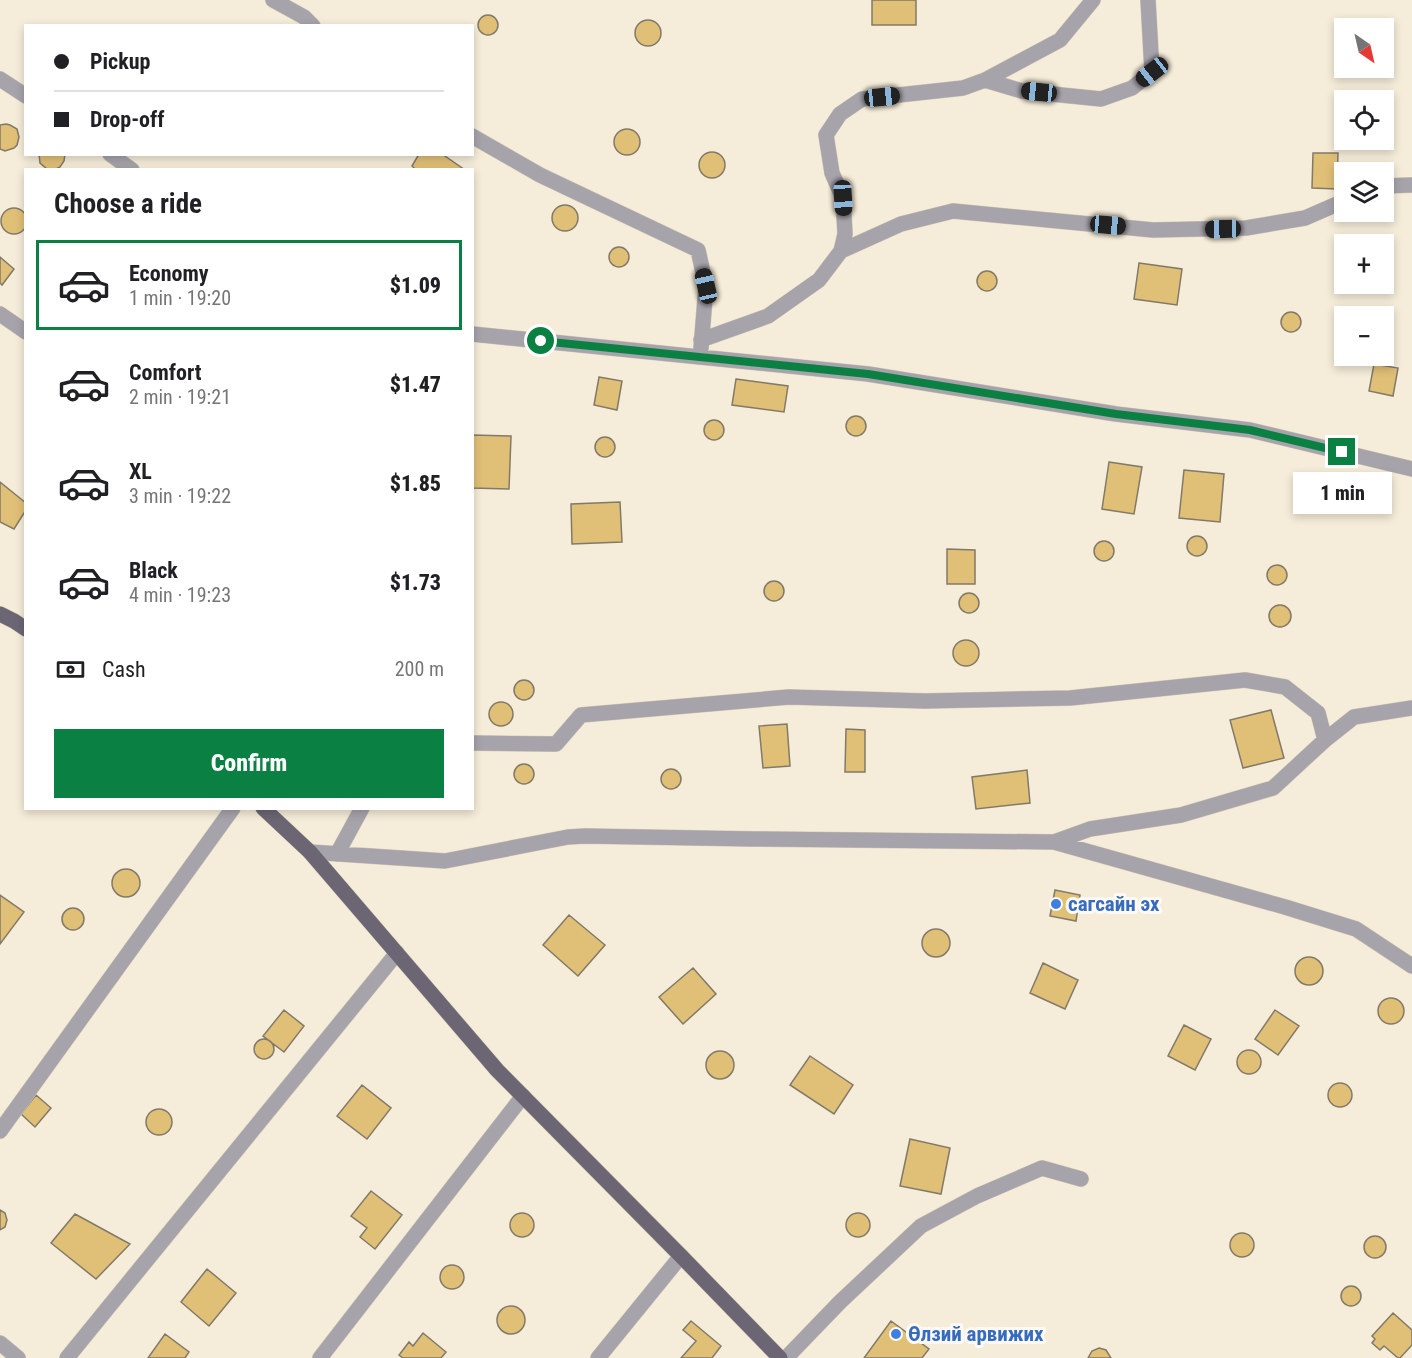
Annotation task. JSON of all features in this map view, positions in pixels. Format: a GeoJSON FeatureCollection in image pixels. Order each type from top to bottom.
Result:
{"type":"FeatureCollection","features":[{"type":"Feature","properties":{"kind":"main road"},"geometry":{"type":"LineString","coordinates":[[0,614],[24,628]]}},
{"type":"Feature","properties":{"kind":"main road"},"geometry":{"type":"LineString","coordinates":[[265,810],[310,852],[497,1070],[780,1358]]}},
{"type":"Feature","properties":{"kind":"street"},"geometry":{"type":"LineString","coordinates":[[273,0],[304,17],[312,24]]}},
{"type":"Feature","properties":{"kind":"street"},"geometry":{"type":"LineString","coordinates":[[701,340],[768,316],[819,280],[841,251],[845,234],[843,198],[832,172],[826,135],[840,114],[862,99],[963,88],[985,80],[1060,40],[1093,0]]}},
{"type":"Feature","properties":{"kind":"street"},"geometry":{"type":"LineString","coordinates":[[985,80],[1022,91],[1101,99],[1132,88],[1152,72],[1148,0]]}},
{"type":"Feature","properties":{"kind":"street"},"geometry":{"type":"LineString","coordinates":[[0,79],[24,95]]}},
{"type":"Feature","properties":{"kind":"street"},"geometry":{"type":"LineString","coordinates":[[474,137],[540,175],[698,250],[706,286],[700,357]]}},
{"type":"Feature","properties":{"kind":"street"},"geometry":{"type":"LineString","coordinates":[[113,156],[129,168]]}},
{"type":"Feature","properties":{"kind":"street"},"geometry":{"type":"LineString","coordinates":[[1394,186],[1412,185]]}},
{"type":"Feature","properties":{"kind":"street"},"geometry":{"type":"LineString","coordinates":[[841,251],[900,224],[952,211],[1152,230],[1246,228],[1305,218],[1334,205]]}},
{"type":"Feature","properties":{"kind":"street"},"geometry":{"type":"LineString","coordinates":[[0,314],[24,331]]}},
{"type":"Feature","properties":{"kind":"street"},"geometry":{"type":"LineString","coordinates":[[474,334],[868,374],[1116,414],[1250,430],[1412,469]]}},
{"type":"Feature","properties":{"kind":"street"},"geometry":{"type":"LineString","coordinates":[[474,744],[556,744],[581,715],[789,697],[925,701],[1070,698],[1245,681],[1285,687],[1318,713],[1325,740]]}},
{"type":"Feature","properties":{"kind":"street"},"geometry":{"type":"LineString","coordinates":[[1054,842],[1090,829],[1181,815],[1273,788],[1325,740],[1354,717],[1412,708]]}},
{"type":"Feature","properties":{"kind":"street"},"geometry":{"type":"LineString","coordinates":[[0,1131],[233,810]]}},
{"type":"Feature","properties":{"kind":"street"},"geometry":{"type":"LineString","coordinates":[[337,854],[361,810]]}},
{"type":"Feature","properties":{"kind":"street"},"geometry":{"type":"LineString","coordinates":[[310,852],[445,861],[568,837],[585,836],[1054,842],[1356,929],[1412,966]]}},
{"type":"Feature","properties":{"kind":"street"},"geometry":{"type":"LineString","coordinates":[[67,1358],[397,953]]}},
{"type":"Feature","properties":{"kind":"street"},"geometry":{"type":"LineString","coordinates":[[320,1358],[523,1096]]}},
{"type":"Feature","properties":{"kind":"street"},"geometry":{"type":"LineString","coordinates":[[786,1358],[840,1302],[921,1226],[977,1196],[1042,1168],[1081,1179]]}},
{"type":"Feature","properties":{"kind":"street"},"geometry":{"type":"LineString","coordinates":[[598,1358],[681,1256]]}},
{"type":"Feature","properties":{"kind":"street"},"geometry":{"type":"LineString","coordinates":[[0,1342],[18,1358]]}},
{"type":"Feature","properties":{"kind":"building"},"geometry":{"type":"Polygon","coordinates":[[[872,0],[916,0],[916,25],[872,25],[872,0]]]}},
{"type":"Feature","properties":{"kind":"building"},"geometry":{"type":"Polygon","coordinates":[[[488,15],[495,18],[498,25],[495,32],[488,35],[481,32],[478,25],[481,18],[488,15]]]}},
{"type":"Feature","properties":{"kind":"building"},"geometry":{"type":"Polygon","coordinates":[[[648,20],[657,24],[661,33],[657,42],[648,46],[639,42],[635,33],[639,24],[648,20]]]}},
{"type":"Feature","properties":{"kind":"building"},"geometry":{"type":"Polygon","coordinates":[[[6,124],[17,129],[19,137],[14,148],[5,151],[0,149],[0,125],[6,124]]]}},
{"type":"Feature","properties":{"kind":"building"},"geometry":{"type":"Polygon","coordinates":[[[627,129],[636,133],[640,142],[636,151],[627,155],[618,151],[614,142],[618,133],[627,129]]]}},
{"type":"Feature","properties":{"kind":"building"},"geometry":{"type":"Polygon","coordinates":[[[712,152],[721,156],[725,165],[721,174],[712,178],[703,174],[699,165],[703,156],[712,152]]]}},
{"type":"Feature","properties":{"kind":"building"},"geometry":{"type":"Polygon","coordinates":[[[1313,153],[1338,153],[1338,162],[1334,162],[1334,189],[1312,188],[1313,153]]]}},
{"type":"Feature","properties":{"kind":"building"},"geometry":{"type":"Polygon","coordinates":[[[39,156],[65,156],[64,161],[58,168],[46,168],[40,163],[39,156]]]}},
{"type":"Feature","properties":{"kind":"building"},"geometry":{"type":"Polygon","coordinates":[[[418,156],[445,156],[462,168],[414,168],[412,166],[418,156]]]}},
{"type":"Feature","properties":{"kind":"building"},"geometry":{"type":"Polygon","coordinates":[[[565,205],[574,209],[578,218],[574,227],[565,231],[556,227],[552,218],[556,209],[565,205]]]}},
{"type":"Feature","properties":{"kind":"building"},"geometry":{"type":"Polygon","coordinates":[[[14,208],[23,212],[23,230],[14,234],[5,230],[1,221],[5,212],[14,208]]]}},
{"type":"Feature","properties":{"kind":"building"},"geometry":{"type":"Polygon","coordinates":[[[619,247],[626,250],[629,257],[626,264],[619,267],[612,264],[609,257],[612,250],[619,247]]]}},
{"type":"Feature","properties":{"kind":"building"},"geometry":{"type":"Polygon","coordinates":[[[0,257],[14,269],[2,285],[0,283],[0,257]]]}},
{"type":"Feature","properties":{"kind":"building"},"geometry":{"type":"Polygon","coordinates":[[[1139,263],[1182,269],[1177,305],[1134,299],[1139,263]]]}},
{"type":"Feature","properties":{"kind":"building"},"geometry":{"type":"Polygon","coordinates":[[[987,271],[994,274],[997,281],[994,288],[987,291],[980,288],[977,281],[980,274],[987,271]]]}},
{"type":"Feature","properties":{"kind":"building"},"geometry":{"type":"Polygon","coordinates":[[[1291,312],[1298,315],[1301,322],[1298,329],[1291,332],[1284,329],[1281,322],[1284,315],[1291,312]]]}},
{"type":"Feature","properties":{"kind":"building"},"geometry":{"type":"Polygon","coordinates":[[[1374,366],[1398,368],[1393,396],[1369,391],[1374,366]]]}},
{"type":"Feature","properties":{"kind":"building"},"geometry":{"type":"Polygon","coordinates":[[[599,377],[622,381],[617,410],[594,405],[599,377]]]}},
{"type":"Feature","properties":{"kind":"building"},"geometry":{"type":"Polygon","coordinates":[[[736,379],[788,386],[784,412],[732,405],[736,379]]]}},
{"type":"Feature","properties":{"kind":"building"},"geometry":{"type":"Polygon","coordinates":[[[856,416],[863,419],[866,426],[863,433],[856,436],[849,433],[846,426],[849,419],[856,416]]]}},
{"type":"Feature","properties":{"kind":"building"},"geometry":{"type":"Polygon","coordinates":[[[714,420],[721,423],[724,430],[721,437],[714,440],[707,437],[704,430],[707,423],[714,420]]]}},
{"type":"Feature","properties":{"kind":"building"},"geometry":{"type":"Polygon","coordinates":[[[474,435],[511,436],[509,489],[474,488],[474,435]]]}},
{"type":"Feature","properties":{"kind":"building"},"geometry":{"type":"Polygon","coordinates":[[[601,437],[609,437],[615,443],[615,451],[609,457],[601,457],[595,451],[595,443],[601,437]]]}},
{"type":"Feature","properties":{"kind":"building"},"geometry":{"type":"Polygon","coordinates":[[[1109,462],[1142,467],[1134,514],[1102,509],[1109,462]]]}},
{"type":"Feature","properties":{"kind":"building"},"geometry":{"type":"Polygon","coordinates":[[[1184,470],[1224,474],[1220,522],[1179,518],[1184,470]]]}},
{"type":"Feature","properties":{"kind":"building"},"geometry":{"type":"Polygon","coordinates":[[[0,482],[24,501],[24,513],[14,529],[0,522],[0,482]]]}},
{"type":"Feature","properties":{"kind":"building"},"geometry":{"type":"Polygon","coordinates":[[[620,502],[622,542],[572,544],[571,504],[620,502]]]}},
{"type":"Feature","properties":{"kind":"building"},"geometry":{"type":"Polygon","coordinates":[[[1197,536],[1204,539],[1207,546],[1204,553],[1197,556],[1190,553],[1187,546],[1190,539],[1197,536]]]}},
{"type":"Feature","properties":{"kind":"building"},"geometry":{"type":"Polygon","coordinates":[[[1104,541],[1111,544],[1114,551],[1111,558],[1104,561],[1097,558],[1094,551],[1097,544],[1104,541]]]}},
{"type":"Feature","properties":{"kind":"building"},"geometry":{"type":"Polygon","coordinates":[[[947,549],[975,550],[975,584],[947,584],[947,549]]]}},
{"type":"Feature","properties":{"kind":"building"},"geometry":{"type":"Polygon","coordinates":[[[1277,565],[1284,568],[1287,575],[1284,582],[1277,585],[1270,582],[1267,575],[1270,568],[1277,565]]]}},
{"type":"Feature","properties":{"kind":"building"},"geometry":{"type":"Polygon","coordinates":[[[774,581],[781,584],[784,591],[781,598],[774,601],[767,598],[764,591],[767,584],[774,581]]]}},
{"type":"Feature","properties":{"kind":"building"},"geometry":{"type":"Polygon","coordinates":[[[969,593],[976,596],[979,603],[976,610],[969,613],[962,610],[959,603],[962,596],[969,593]]]}},
{"type":"Feature","properties":{"kind":"building"},"geometry":{"type":"Polygon","coordinates":[[[1280,605],[1288,608],[1291,616],[1288,624],[1280,627],[1272,624],[1269,616],[1272,608],[1280,605]]]}},
{"type":"Feature","properties":{"kind":"building"},"geometry":{"type":"Polygon","coordinates":[[[966,640],[975,644],[979,653],[975,662],[966,666],[957,662],[953,653],[957,644],[966,640]]]}},
{"type":"Feature","properties":{"kind":"building"},"geometry":{"type":"Polygon","coordinates":[[[524,680],[531,683],[534,690],[531,697],[524,700],[517,697],[514,690],[517,683],[524,680]]]}},
{"type":"Feature","properties":{"kind":"building"},"geometry":{"type":"Polygon","coordinates":[[[501,702],[510,705],[513,714],[510,723],[501,726],[492,723],[489,714],[492,705],[501,702]]]}},
{"type":"Feature","properties":{"kind":"building"},"geometry":{"type":"Polygon","coordinates":[[[1271,710],[1284,758],[1243,768],[1230,720],[1271,710]]]}},
{"type":"Feature","properties":{"kind":"building"},"geometry":{"type":"Polygon","coordinates":[[[787,724],[790,766],[763,768],[759,726],[787,724]]]}},
{"type":"Feature","properties":{"kind":"building"},"geometry":{"type":"Polygon","coordinates":[[[846,729],[865,730],[865,772],[845,772],[846,729]]]}},
{"type":"Feature","properties":{"kind":"building"},"geometry":{"type":"Polygon","coordinates":[[[524,764],[531,767],[534,774],[531,781],[524,784],[517,781],[514,774],[517,767],[524,764]]]}},
{"type":"Feature","properties":{"kind":"building"},"geometry":{"type":"Polygon","coordinates":[[[671,769],[678,772],[681,779],[678,786],[671,789],[664,786],[661,779],[664,772],[671,769]]]}},
{"type":"Feature","properties":{"kind":"building"},"geometry":{"type":"Polygon","coordinates":[[[1027,770],[1030,803],[976,809],[972,777],[1027,770]]]}},
{"type":"Feature","properties":{"kind":"building"},"geometry":{"type":"Polygon","coordinates":[[[126,869],[136,873],[140,883],[136,893],[126,897],[116,893],[112,883],[116,873],[126,869]]]}},
{"type":"Feature","properties":{"kind":"building"},"geometry":{"type":"Polygon","coordinates":[[[1055,890],[1080,895],[1076,921],[1050,916],[1055,890]]]}},
{"type":"Feature","properties":{"kind":"building"},"geometry":{"type":"Polygon","coordinates":[[[0,895],[24,912],[0,944],[0,895]]]}},
{"type":"Feature","properties":{"kind":"building"},"geometry":{"type":"Polygon","coordinates":[[[73,908],[81,911],[84,919],[81,927],[73,930],[65,927],[62,919],[65,911],[73,908]]]}},
{"type":"Feature","properties":{"kind":"building"},"geometry":{"type":"Polygon","coordinates":[[[569,915],[605,945],[578,976],[543,945],[569,915]]]}},
{"type":"Feature","properties":{"kind":"building"},"geometry":{"type":"Polygon","coordinates":[[[936,929],[946,933],[950,943],[946,953],[936,957],[926,953],[922,943],[926,933],[936,929]]]}},
{"type":"Feature","properties":{"kind":"building"},"geometry":{"type":"Polygon","coordinates":[[[1309,957],[1319,961],[1323,971],[1319,981],[1309,985],[1299,981],[1295,971],[1299,961],[1309,957]]]}},
{"type":"Feature","properties":{"kind":"building"},"geometry":{"type":"Polygon","coordinates":[[[1043,963],[1078,980],[1065,1009],[1030,993],[1043,963]]]}},
{"type":"Feature","properties":{"kind":"building"},"geometry":{"type":"Polygon","coordinates":[[[693,968],[716,994],[683,1024],[659,997],[693,968]]]}},
{"type":"Feature","properties":{"kind":"building"},"geometry":{"type":"Polygon","coordinates":[[[1391,998],[1400,1002],[1404,1011],[1400,1020],[1391,1024],[1382,1020],[1378,1011],[1382,1002],[1391,998]]]}},
{"type":"Feature","properties":{"kind":"building"},"geometry":{"type":"Polygon","coordinates":[[[284,1010],[304,1026],[284,1052],[263,1036],[284,1010]]]}},
{"type":"Feature","properties":{"kind":"building"},"geometry":{"type":"Polygon","coordinates":[[[1275,1010],[1299,1026],[1278,1055],[1255,1039],[1275,1010]]]}},
{"type":"Feature","properties":{"kind":"building"},"geometry":{"type":"Polygon","coordinates":[[[1184,1025],[1211,1039],[1195,1070],[1168,1056],[1184,1025]]]}},
{"type":"Feature","properties":{"kind":"building"},"geometry":{"type":"Polygon","coordinates":[[[264,1039],[271,1042],[274,1049],[271,1056],[264,1059],[257,1056],[254,1049],[257,1042],[264,1039]]]}},
{"type":"Feature","properties":{"kind":"building"},"geometry":{"type":"Polygon","coordinates":[[[1249,1050],[1257,1054],[1261,1062],[1257,1070],[1249,1074],[1241,1070],[1237,1062],[1241,1054],[1249,1050]]]}},
{"type":"Feature","properties":{"kind":"building"},"geometry":{"type":"Polygon","coordinates":[[[720,1051],[730,1055],[734,1065],[730,1075],[720,1079],[710,1075],[706,1065],[710,1055],[720,1051]]]}},
{"type":"Feature","properties":{"kind":"building"},"geometry":{"type":"Polygon","coordinates":[[[810,1056],[853,1085],[834,1114],[790,1085],[810,1056]]]}},
{"type":"Feature","properties":{"kind":"building"},"geometry":{"type":"Polygon","coordinates":[[[1340,1083],[1345,1084],[1351,1090],[1351,1100],[1345,1106],[1340,1107],[1335,1106],[1329,1100],[1328,1095],[1329,1090],[1335,1084],[1340,1083]]]}},
{"type":"Feature","properties":{"kind":"building"},"geometry":{"type":"Polygon","coordinates":[[[362,1085],[391,1108],[367,1139],[337,1116],[362,1085]]]}},
{"type":"Feature","properties":{"kind":"building"},"geometry":{"type":"Polygon","coordinates":[[[36,1095],[51,1108],[35,1127],[21,1114],[36,1095]]]}},
{"type":"Feature","properties":{"kind":"building"},"geometry":{"type":"Polygon","coordinates":[[[159,1109],[168,1113],[172,1122],[168,1131],[159,1135],[150,1131],[146,1122],[150,1113],[159,1109]]]}},
{"type":"Feature","properties":{"kind":"building"},"geometry":{"type":"Polygon","coordinates":[[[910,1139],[950,1148],[941,1194],[900,1186],[910,1139]]]}},
{"type":"Feature","properties":{"kind":"building"},"geometry":{"type":"Polygon","coordinates":[[[371,1191],[402,1215],[375,1249],[360,1237],[367,1228],[351,1216],[371,1191]]]}},
{"type":"Feature","properties":{"kind":"building"},"geometry":{"type":"Polygon","coordinates":[[[0,1210],[5,1213],[7,1220],[5,1227],[0,1230],[0,1210]]]}},
{"type":"Feature","properties":{"kind":"building"},"geometry":{"type":"Polygon","coordinates":[[[522,1213],[531,1216],[534,1225],[531,1234],[522,1237],[513,1234],[510,1225],[513,1216],[522,1213]]]}},
{"type":"Feature","properties":{"kind":"building"},"geometry":{"type":"Polygon","coordinates":[[[858,1213],[863,1214],[869,1220],[869,1230],[863,1236],[858,1237],[853,1236],[847,1230],[846,1225],[847,1220],[853,1214],[858,1213]]]}},
{"type":"Feature","properties":{"kind":"building"},"geometry":{"type":"Polygon","coordinates":[[[75,1214],[130,1244],[96,1279],[51,1243],[75,1214]]]}},
{"type":"Feature","properties":{"kind":"building"},"geometry":{"type":"Polygon","coordinates":[[[1242,1233],[1250,1237],[1254,1245],[1250,1253],[1242,1257],[1234,1253],[1230,1245],[1234,1237],[1242,1233]]]}},
{"type":"Feature","properties":{"kind":"building"},"geometry":{"type":"Polygon","coordinates":[[[1375,1236],[1383,1239],[1386,1247],[1383,1255],[1375,1258],[1367,1255],[1364,1247],[1367,1239],[1375,1236]]]}},
{"type":"Feature","properties":{"kind":"building"},"geometry":{"type":"Polygon","coordinates":[[[452,1265],[461,1268],[464,1277],[461,1286],[452,1289],[443,1286],[440,1277],[443,1268],[452,1265]]]}},
{"type":"Feature","properties":{"kind":"building"},"geometry":{"type":"Polygon","coordinates":[[[207,1269],[236,1293],[209,1326],[181,1302],[207,1269]]]}},
{"type":"Feature","properties":{"kind":"building"},"geometry":{"type":"Polygon","coordinates":[[[1347,1286],[1355,1286],[1361,1292],[1361,1300],[1355,1306],[1347,1306],[1341,1300],[1341,1292],[1347,1286]]]}},
{"type":"Feature","properties":{"kind":"building"},"geometry":{"type":"Polygon","coordinates":[[[511,1306],[521,1310],[525,1320],[521,1330],[511,1334],[501,1330],[497,1320],[501,1310],[511,1306]]]}},
{"type":"Feature","properties":{"kind":"building"},"geometry":{"type":"Polygon","coordinates":[[[1393,1313],[1412,1330],[1412,1345],[1400,1358],[1384,1346],[1380,1350],[1372,1343],[1375,1339],[1372,1336],[1393,1313]]]}},
{"type":"Feature","properties":{"kind":"building"},"geometry":{"type":"Polygon","coordinates":[[[691,1321],[721,1346],[712,1358],[681,1358],[696,1341],[683,1330],[691,1321]]]}},
{"type":"Feature","properties":{"kind":"building"},"geometry":{"type":"Polygon","coordinates":[[[891,1321],[929,1349],[922,1358],[864,1358],[891,1321]]]}},
{"type":"Feature","properties":{"kind":"building"},"geometry":{"type":"Polygon","coordinates":[[[423,1333],[446,1352],[441,1358],[403,1358],[399,1355],[409,1342],[413,1346],[423,1333]]]}},
{"type":"Feature","properties":{"kind":"building"},"geometry":{"type":"Polygon","coordinates":[[[165,1334],[189,1352],[185,1358],[148,1358],[165,1334]]]}},
{"type":"Feature","properties":{"kind":"building"},"geometry":{"type":"Polygon","coordinates":[[[1099,1348],[1106,1350],[1111,1358],[1088,1358],[1092,1351],[1099,1348]]]}},
{"type":"Feature","properties":{"kind":"place","name":"сагсайн эх"},"geometry":{"type":"Point","coordinates":[1056,904]}},
{"type":"Feature","properties":{"kind":"place","name":"Өлзий арвижих"},"geometry":{"type":"Point","coordinates":[896,1334]}},
{"type":"Feature","properties":{"kind":"route"},"geometry":{"type":"LineString","coordinates":[[541,341],[868,374],[1116,414],[1250,430],[1342,452]]}}]}
